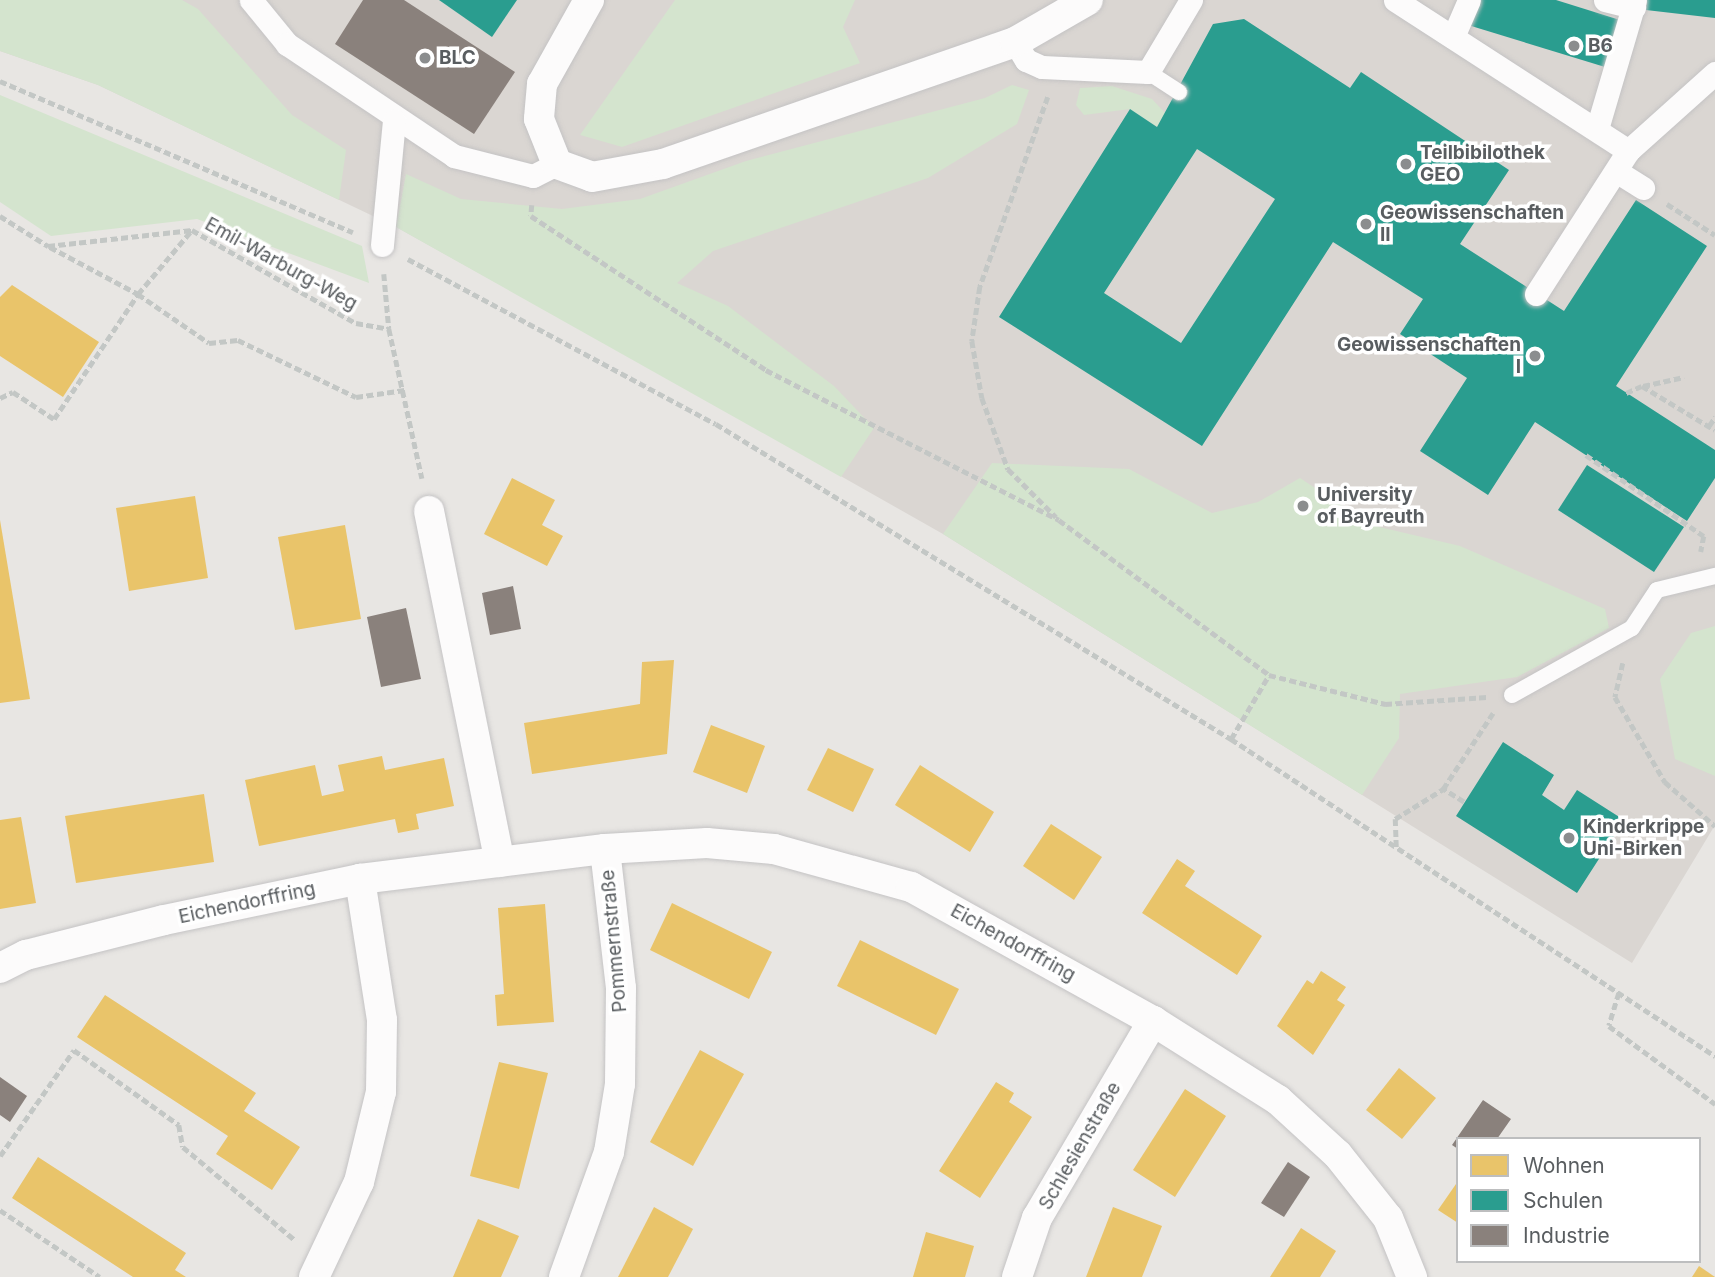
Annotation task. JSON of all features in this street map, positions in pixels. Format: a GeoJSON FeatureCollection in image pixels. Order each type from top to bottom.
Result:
{"type":"FeatureCollection","features":[{"type":"Feature","properties":{"kind":"street"},"geometry":{"type":"LineString","coordinates":[[251,0],[286,44],[394,121],[454,156],[592,177],[663,164],[1015,42],[1088,0]]}},
{"type":"Feature","properties":{"kind":"street"},"geometry":{"type":"LineString","coordinates":[[545,170],[539,119],[542,84],[589,0]]}},
{"type":"Feature","properties":{"kind":"street"},"geometry":{"type":"LineString","coordinates":[[1015,42],[1026,60],[1042,67],[1148,72],[1191,0]]}},
{"type":"Feature","properties":{"kind":"street"},"geometry":{"type":"LineString","coordinates":[[1395,0],[1628,151]]}},
{"type":"Feature","properties":{"kind":"street"},"geometry":{"type":"LineString","coordinates":[[1453,37],[1469,0]]}},
{"type":"Feature","properties":{"kind":"street"},"geometry":{"type":"LineString","coordinates":[[1597,129],[1634,4],[1605,0]]}},
{"type":"Feature","properties":{"kind":"street"},"geometry":{"type":"LineString","coordinates":[[1536,294],[1628,151],[1715,73]]}},
{"type":"Feature","properties":{"kind":"street"},"geometry":{"type":"LineString","coordinates":[[382,245],[394,121]]}},
{"type":"Feature","properties":{"kind":"street"},"geometry":{"type":"LineString","coordinates":[[1616,170],[1643,188]]}},
{"type":"Feature","properties":{"kind":"street"},"geometry":{"type":"LineString","coordinates":[[429,511],[500,862]]}},
{"type":"Feature","properties":{"kind":"street","name":"Eichendorffring"},"geometry":{"type":"LineString","coordinates":[[0,968],[26,955],[164,920],[360,879],[606,849],[707,843],[774,849],[911,887],[1153,1021],[1278,1100],[1338,1155],[1388,1218],[1412,1277]]}},
{"type":"Feature","properties":{"kind":"street","name":"Pommernstraße"},"geometry":{"type":"LineString","coordinates":[[564,1277],[609,1152],[620,1084],[621,989],[606,849]]}},
{"type":"Feature","properties":{"kind":"street"},"geometry":{"type":"LineString","coordinates":[[318,1270],[359,1182],[381,1091],[382,1020],[360,879]]}},
{"type":"Feature","properties":{"kind":"street","name":"Schlesienstraße"},"geometry":{"type":"LineString","coordinates":[[1017,1277],[1037,1218],[1153,1021]]}},
{"type":"Feature","properties":{"kind":"lane"},"geometry":{"type":"LineString","coordinates":[[1148,72],[1179,92]]}},
{"type":"Feature","properties":{"kind":"lane"},"geometry":{"type":"LineString","coordinates":[[1512,695],[1632,628],[1657,590],[1715,576]]}},
{"type":"Feature","properties":{"kind":"path"},"geometry":{"type":"LineString","coordinates":[[0,81],[382,245],[716,424],[1231,739],[1715,1056]]}},
{"type":"Feature","properties":{"kind":"path"},"geometry":{"type":"LineString","coordinates":[[1042,120],[979,287],[972,341],[982,398],[1008,469],[1059,520],[1269,675],[1385,704],[1512,695]]}},
{"type":"Feature","properties":{"kind":"path"},"geometry":{"type":"LineString","coordinates":[[545,170],[531,216],[651,299],[766,370],[1059,520]]}},
{"type":"Feature","properties":{"kind":"path"},"geometry":{"type":"LineString","coordinates":[[1643,188],[1715,235]]}},
{"type":"Feature","properties":{"kind":"path"},"geometry":{"type":"LineString","coordinates":[[0,216],[48,246],[138,294],[209,343],[238,340],[356,397],[404,390]]}},
{"type":"Feature","properties":{"kind":"path"},"geometry":{"type":"LineString","coordinates":[[0,398],[13,392],[54,419],[138,294],[192,230]]}},
{"type":"Feature","properties":{"kind":"path","name":"Emil-Warburg-Weg"},"geometry":{"type":"LineString","coordinates":[[48,246],[192,230],[356,323],[389,329]]}},
{"type":"Feature","properties":{"kind":"path"},"geometry":{"type":"LineString","coordinates":[[382,245],[389,329],[429,511]]}},
{"type":"Feature","properties":{"kind":"path"},"geometry":{"type":"LineString","coordinates":[[1626,393],[1642,386],[1684,377]]}},
{"type":"Feature","properties":{"kind":"path"},"geometry":{"type":"LineString","coordinates":[[1642,386],[1715,430]]}},
{"type":"Feature","properties":{"kind":"path"},"geometry":{"type":"LineString","coordinates":[[1709,426],[1715,416]]}},
{"type":"Feature","properties":{"kind":"path"},"geometry":{"type":"LineString","coordinates":[[1586,455],[1632,491],[1704,536],[1695,581]]}},
{"type":"Feature","properties":{"kind":"path"},"geometry":{"type":"LineString","coordinates":[[1632,628],[1615,697],[1665,782],[1715,825]]}},
{"type":"Feature","properties":{"kind":"path"},"geometry":{"type":"LineString","coordinates":[[1231,739],[1269,675]]}},
{"type":"Feature","properties":{"kind":"path"},"geometry":{"type":"LineString","coordinates":[[1396,848],[1395,819],[1443,789],[1485,721],[1512,695]]}},
{"type":"Feature","properties":{"kind":"path"},"geometry":{"type":"LineString","coordinates":[[1443,789],[1464,802]]}},
{"type":"Feature","properties":{"kind":"path"},"geometry":{"type":"LineString","coordinates":[[1619,993],[1609,1026],[1715,1104]]}},
{"type":"Feature","properties":{"kind":"path"},"geometry":{"type":"LineString","coordinates":[[0,1156],[74,1050],[179,1125],[183,1147],[318,1270]]}},
{"type":"Feature","properties":{"kind":"path"},"geometry":{"type":"LineString","coordinates":[[0,1210],[100,1277]]}},
{"type":"Feature","properties":{"kind":"shaded area","name":"University of Bayreuth"},"geometry":{"type":"Polygon","coordinates":[[[0,0],[1715,0],[1715,825],[1632,963],[943,534],[650,368],[396,227],[98,85],[0,51],[0,0]]]}},
{"type":"Feature","properties":{"kind":"green space"},"geometry":{"type":"Polygon","coordinates":[[[0,0],[182,0],[198,9],[292,115],[346,150],[339,200],[98,85],[0,51],[0,0]]]}},
{"type":"Feature","properties":{"kind":"green space"},"geometry":{"type":"Polygon","coordinates":[[[675,0],[855,0],[843,27],[860,63],[622,147],[580,135],[675,0]]]}},
{"type":"Feature","properties":{"kind":"green space"},"geometry":{"type":"Polygon","coordinates":[[[1012,85],[1029,90],[1017,124],[928,178],[713,251],[677,283],[728,306],[834,386],[874,428],[841,477],[396,227],[406,174],[461,199],[562,209],[640,199],[746,161],[985,98],[1012,85]]]}},
{"type":"Feature","properties":{"kind":"green space"},"geometry":{"type":"Polygon","coordinates":[[[1112,86],[1152,99],[1165,113],[1157,127],[1130,109],[1084,115],[1076,105],[1080,88],[1112,86]]]}},
{"type":"Feature","properties":{"kind":"green space"},"geometry":{"type":"Polygon","coordinates":[[[0,95],[362,246],[369,283],[197,219],[51,236],[0,202],[0,95]]]}},
{"type":"Feature","properties":{"kind":"green space"},"geometry":{"type":"Polygon","coordinates":[[[992,463],[1129,469],[1212,513],[1258,502],[1300,478],[1371,525],[1460,546],[1605,609],[1609,628],[1517,677],[1400,694],[1399,738],[1362,795],[943,534],[992,463]]]}},
{"type":"Feature","properties":{"kind":"green space"},"geometry":{"type":"Polygon","coordinates":[[[1715,626],[1715,776],[1675,759],[1660,679],[1691,633],[1715,626]]]}},
{"type":"Feature","properties":{"kind":"building: Wohnen"},"geometry":{"type":"Polygon","coordinates":[[[12,285],[99,342],[63,397],[0,356],[0,297],[12,285]]]}},
{"type":"Feature","properties":{"kind":"building: Wohnen"},"geometry":{"type":"Polygon","coordinates":[[[512,478],[555,500],[542,525],[563,536],[547,566],[484,534],[512,478]]]}},
{"type":"Feature","properties":{"kind":"building: Wohnen"},"geometry":{"type":"Polygon","coordinates":[[[195,496],[208,578],[129,591],[116,508],[195,496]]]}},
{"type":"Feature","properties":{"kind":"building: Wohnen"},"geometry":{"type":"Polygon","coordinates":[[[0,520],[30,699],[0,703],[0,520]]]}},
{"type":"Feature","properties":{"kind":"building: Wohnen"},"geometry":{"type":"Polygon","coordinates":[[[345,525],[361,619],[295,630],[278,537],[345,525]]]}},
{"type":"Feature","properties":{"kind":"building: Wohnen"},"geometry":{"type":"Polygon","coordinates":[[[674,660],[667,754],[532,774],[524,723],[640,704],[642,662],[674,660]]]}},
{"type":"Feature","properties":{"kind":"building: Wohnen"},"geometry":{"type":"Polygon","coordinates":[[[711,725],[765,746],[747,793],[693,772],[711,725]]]}},
{"type":"Feature","properties":{"kind":"building: Wohnen"},"geometry":{"type":"Polygon","coordinates":[[[828,748],[874,769],[853,812],[807,790],[828,748]]]}},
{"type":"Feature","properties":{"kind":"building: Wohnen"},"geometry":{"type":"Polygon","coordinates":[[[382,756],[385,770],[444,758],[454,806],[416,814],[419,829],[398,833],[395,819],[259,846],[245,780],[315,765],[322,796],[344,791],[338,765],[382,756]]]}},
{"type":"Feature","properties":{"kind":"building: Wohnen"},"geometry":{"type":"Polygon","coordinates":[[[920,765],[994,812],[970,852],[895,805],[920,765]]]}},
{"type":"Feature","properties":{"kind":"building: Wohnen"},"geometry":{"type":"Polygon","coordinates":[[[204,794],[214,862],[76,883],[65,816],[204,794]]]}},
{"type":"Feature","properties":{"kind":"building: Wohnen"},"geometry":{"type":"Polygon","coordinates":[[[21,817],[36,903],[0,909],[0,820],[21,817]]]}},
{"type":"Feature","properties":{"kind":"building: Wohnen"},"geometry":{"type":"Polygon","coordinates":[[[1051,824],[1102,857],[1074,900],[1023,866],[1051,824]]]}},
{"type":"Feature","properties":{"kind":"building: Wohnen"},"geometry":{"type":"Polygon","coordinates":[[[1177,859],[1195,871],[1185,886],[1262,936],[1237,975],[1142,913],[1177,859]]]}},
{"type":"Feature","properties":{"kind":"building: Wohnen"},"geometry":{"type":"Polygon","coordinates":[[[672,903],[772,952],[749,999],[650,950],[672,903]]]}},
{"type":"Feature","properties":{"kind":"building: Wohnen"},"geometry":{"type":"Polygon","coordinates":[[[545,904],[554,1022],[497,1026],[495,995],[504,994],[498,908],[545,904]]]}},
{"type":"Feature","properties":{"kind":"building: Wohnen"},"geometry":{"type":"Polygon","coordinates":[[[860,940],[959,989],[936,1035],[837,986],[860,940]]]}},
{"type":"Feature","properties":{"kind":"building: Wohnen"},"geometry":{"type":"Polygon","coordinates":[[[1321,971],[1346,987],[1337,1000],[1345,1005],[1313,1055],[1277,1026],[1307,980],[1313,984],[1321,971]]]}},
{"type":"Feature","properties":{"kind":"building: Wohnen"},"geometry":{"type":"Polygon","coordinates":[[[105,995],[256,1093],[244,1111],[300,1147],[272,1190],[216,1154],[228,1136],[77,1037],[105,995]]]}},
{"type":"Feature","properties":{"kind":"building: Wohnen"},"geometry":{"type":"Polygon","coordinates":[[[700,1050],[744,1074],[693,1166],[650,1142],[700,1050]]]}},
{"type":"Feature","properties":{"kind":"building: Wohnen"},"geometry":{"type":"Polygon","coordinates":[[[499,1062],[548,1073],[519,1189],[470,1176],[499,1062]]]}},
{"type":"Feature","properties":{"kind":"building: Wohnen"},"geometry":{"type":"Polygon","coordinates":[[[1399,1068],[1436,1098],[1402,1139],[1366,1110],[1399,1068]]]}},
{"type":"Feature","properties":{"kind":"building: Wohnen"},"geometry":{"type":"Polygon","coordinates":[[[996,1082],[1014,1093],[1009,1102],[1032,1117],[980,1198],[939,1171],[996,1082]]]}},
{"type":"Feature","properties":{"kind":"building: Wohnen"},"geometry":{"type":"Polygon","coordinates":[[[1185,1089],[1226,1116],[1175,1197],[1133,1170],[1185,1089]]]}},
{"type":"Feature","properties":{"kind":"building: Wohnen"},"geometry":{"type":"Polygon","coordinates":[[[38,1157],[186,1253],[175,1270],[186,1277],[133,1277],[12,1198],[38,1157]]]}},
{"type":"Feature","properties":{"kind":"building: Wohnen"},"geometry":{"type":"Polygon","coordinates":[[[1456,1184],[1456,1222],[1438,1210],[1456,1184]]]}},
{"type":"Feature","properties":{"kind":"building: Wohnen"},"geometry":{"type":"Polygon","coordinates":[[[654,1207],[693,1229],[668,1277],[618,1277],[654,1207]]]}},
{"type":"Feature","properties":{"kind":"building: Wohnen"},"geometry":{"type":"Polygon","coordinates":[[[1113,1207],[1162,1226],[1142,1277],[1086,1277],[1113,1207]]]}},
{"type":"Feature","properties":{"kind":"building: Wohnen"},"geometry":{"type":"Polygon","coordinates":[[[478,1219],[519,1236],[501,1277],[453,1277],[478,1219]]]}},
{"type":"Feature","properties":{"kind":"building: Wohnen"},"geometry":{"type":"Polygon","coordinates":[[[1301,1228],[1336,1251],[1320,1277],[1270,1277],[1301,1228]]]}},
{"type":"Feature","properties":{"kind":"building: Wohnen"},"geometry":{"type":"Polygon","coordinates":[[[926,1232],[974,1246],[965,1277],[913,1277],[926,1232]]]}},
{"type":"Feature","properties":{"kind":"building: Wohnen"},"geometry":{"type":"Polygon","coordinates":[[[1699,1266],[1715,1277],[1692,1277],[1699,1266]]]}},
{"type":"Feature","properties":{"kind":"building: Schulen"},"geometry":{"type":"Polygon","coordinates":[[[439,0],[517,0],[492,37],[439,0]]]}},
{"type":"Feature","properties":{"kind":"building: Schulen","name":"B6"},"geometry":{"type":"Polygon","coordinates":[[[1475,0],[1556,0],[1620,20],[1605,67],[1468,25],[1475,0]]]}},
{"type":"Feature","properties":{"kind":"building: Schulen"},"geometry":{"type":"Polygon","coordinates":[[[1647,0],[1715,0],[1715,18],[1646,10],[1647,0]]]}},
{"type":"Feature","properties":{"kind":"building: Schulen","name":"Geowissenschaften II"},"geometry":{"type":"Polygon","coordinates":[[[1244,19],[1350,88],[1361,72],[1509,170],[1460,244],[1564,311],[1636,200],[1707,246],[1616,386],[1715,450],[1715,478],[1687,521],[1535,422],[1488,495],[1420,451],[1467,378],[1400,334],[1423,299],[1333,242],[1202,446],[999,317],[1130,109],[1157,127],[1213,24],[1244,19]],[[1197,149],[1104,293],[1181,343],[1275,199],[1197,149]]]}},
{"type":"Feature","properties":{"kind":"building: Schulen"},"geometry":{"type":"Polygon","coordinates":[[[1587,465],[1684,527],[1654,572],[1558,510],[1587,465]]]}},
{"type":"Feature","properties":{"kind":"building: Schulen"},"geometry":{"type":"Polygon","coordinates":[[[1503,742],[1554,775],[1542,795],[1564,810],[1577,790],[1624,820],[1577,893],[1456,816],[1503,742]]]}},
{"type":"Feature","properties":{"kind":"building: Industrie","name":"BLC"},"geometry":{"type":"Polygon","coordinates":[[[363,0],[404,0],[515,72],[474,134],[335,44],[363,0]]]}},
{"type":"Feature","properties":{"kind":"building: Industrie"},"geometry":{"type":"Polygon","coordinates":[[[513,586],[521,629],[490,635],[482,593],[513,586]]]}},
{"type":"Feature","properties":{"kind":"building: Industrie"},"geometry":{"type":"Polygon","coordinates":[[[406,608],[421,679],[381,687],[367,617],[406,608]]]}},
{"type":"Feature","properties":{"kind":"building: Industrie"},"geometry":{"type":"Polygon","coordinates":[[[0,1077],[27,1096],[10,1122],[0,1115],[0,1077]]]}},
{"type":"Feature","properties":{"kind":"building: Industrie"},"geometry":{"type":"Polygon","coordinates":[[[1483,1100],[1511,1119],[1498,1137],[1458,1137],[1483,1100]]]}},
{"type":"Feature","properties":{"kind":"building: Industrie"},"geometry":{"type":"Polygon","coordinates":[[[1288,1162],[1310,1177],[1284,1217],[1261,1203],[1288,1162]]]}},
{"type":"Feature","properties":{"kind":"place","name":"B6"},"geometry":{"type":"Point","coordinates":[1574,46]}},
{"type":"Feature","properties":{"kind":"place","name":"BLC"},"geometry":{"type":"Point","coordinates":[425,58]}},
{"type":"Feature","properties":{"kind":"place","name":"Teilbibilothek GEO"},"geometry":{"type":"Point","coordinates":[1406,164]}},
{"type":"Feature","properties":{"kind":"place","name":"Geowissenschaften II"},"geometry":{"type":"Point","coordinates":[1366,224]}},
{"type":"Feature","properties":{"kind":"place","name":"Geowissenschaften I"},"geometry":{"type":"Point","coordinates":[1535,356]}},
{"type":"Feature","properties":{"kind":"place","name":"University of Bayreuth"},"geometry":{"type":"Point","coordinates":[1303,506]}},
{"type":"Feature","properties":{"kind":"place","name":"Kinderkrippe Uni-Birken"},"geometry":{"type":"Point","coordinates":[1569,838]}}]}
